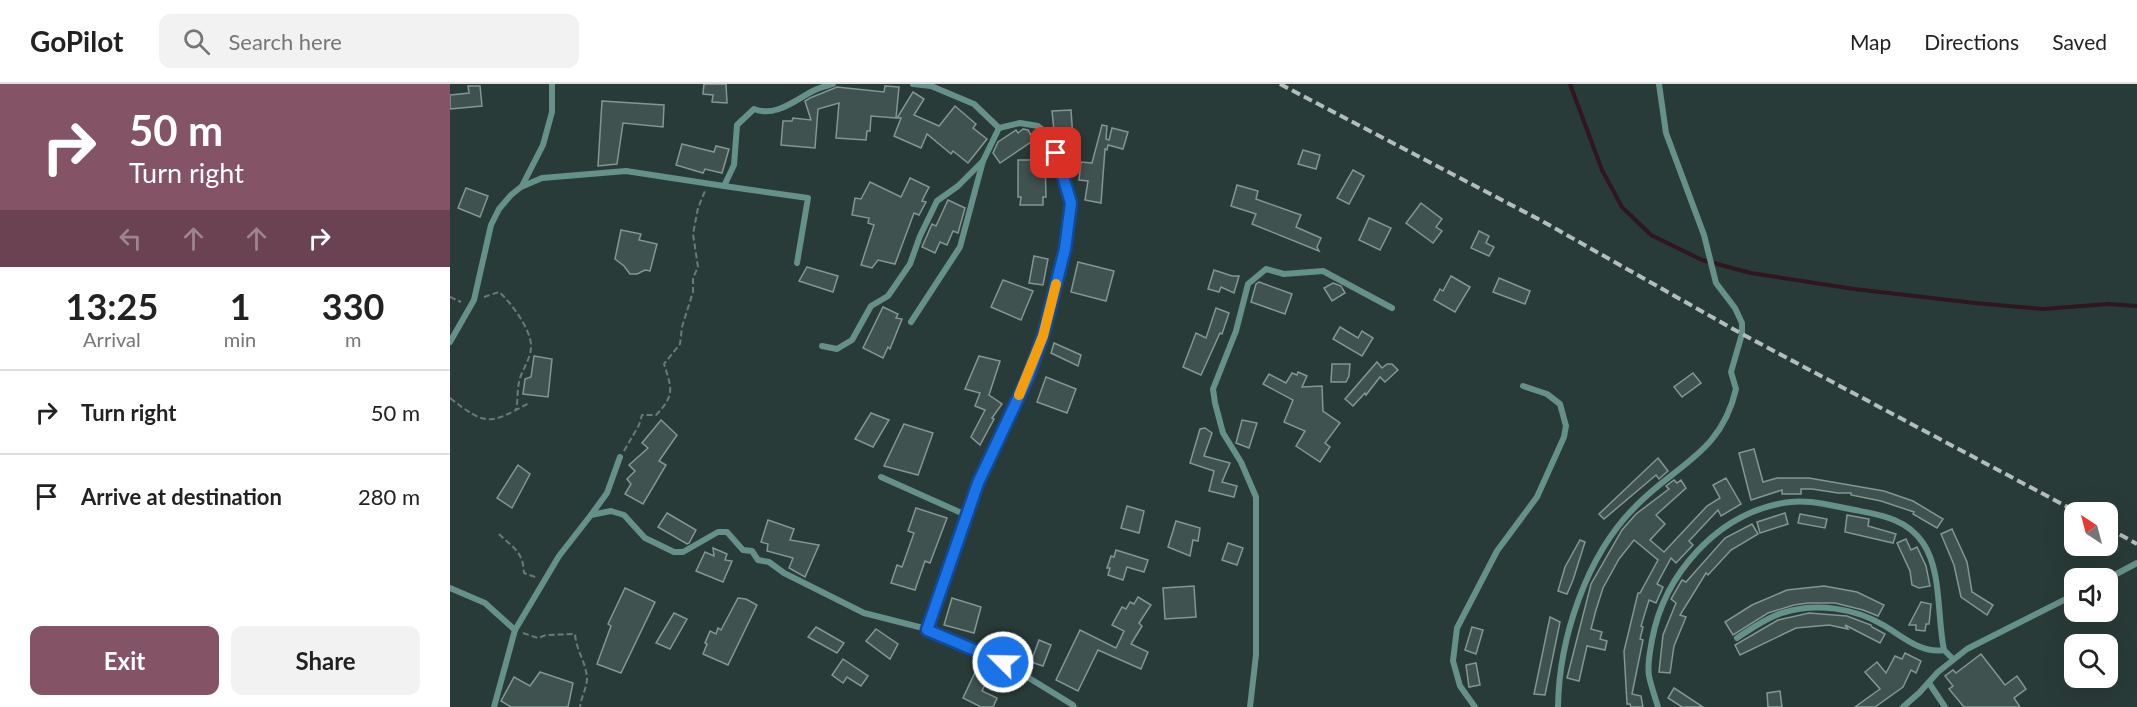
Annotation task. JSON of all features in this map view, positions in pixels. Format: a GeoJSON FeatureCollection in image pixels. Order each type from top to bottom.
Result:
{"type":"FeatureCollection","features":[{"type":"Feature","properties":{"kind":"street"},"geometry":{"type":"LineString","coordinates":[[521,187],[543,145],[552,112],[552,84]]}},
{"type":"Feature","properties":{"kind":"street"},"geometry":{"type":"LineString","coordinates":[[724,186],[734,165],[737,125],[754,109],[760,112],[785,108],[816,89],[833,84]]}},
{"type":"Feature","properties":{"kind":"street"},"geometry":{"type":"LineString","coordinates":[[913,84],[931,86],[974,104],[999,128]]}},
{"type":"Feature","properties":{"kind":"street"},"geometry":{"type":"LineString","coordinates":[[1558,707],[1562,656],[1584,588],[1606,542],[1634,508],[1698,456],[1715,438],[1736,388],[1731,372],[1742,334],[1742,323],[1735,308],[1716,283],[1704,235],[1666,133],[1659,84]]}},
{"type":"Feature","properties":{"kind":"street"},"geometry":{"type":"LineString","coordinates":[[927,630],[978,483],[1028,377],[1043,336],[1065,249],[1071,203],[1056,153],[1044,131],[1038,126],[1020,123],[999,128]]}},
{"type":"Feature","properties":{"kind":"street"},"geometry":{"type":"LineString","coordinates":[[911,322],[960,247],[983,161],[999,128]]}},
{"type":"Feature","properties":{"kind":"street"},"geometry":{"type":"LineString","coordinates":[[822,346],[837,349],[852,340],[871,306],[888,296],[910,264],[920,236],[937,201],[958,186],[983,161]]}},
{"type":"Feature","properties":{"kind":"street"},"geometry":{"type":"LineString","coordinates":[[450,342],[474,300],[491,225],[499,208],[521,187],[542,178],[626,171],[808,198],[797,263]]}},
{"type":"Feature","properties":{"kind":"street"},"geometry":{"type":"LineString","coordinates":[[1250,707],[1256,655],[1256,497],[1241,462],[1223,433],[1213,389],[1236,331],[1248,285],[1266,269],[1284,274],[1323,271],[1392,308]]}},
{"type":"Feature","properties":{"kind":"street"},"geometry":{"type":"LineString","coordinates":[[1475,707],[1460,686],[1453,661],[1457,628],[1497,551],[1537,498],[1564,437],[1566,426],[1560,404],[1547,394],[1523,386]]}},
{"type":"Feature","properties":{"kind":"street"},"geometry":{"type":"LineString","coordinates":[[494,707],[515,630],[559,556],[607,493],[620,457]]}},
{"type":"Feature","properties":{"kind":"street"},"geometry":{"type":"LineString","coordinates":[[881,477],[966,514]]}},
{"type":"Feature","properties":{"kind":"street"},"geometry":{"type":"LineString","coordinates":[[1658,707],[1649,675],[1649,656],[1660,609],[1675,579],[1700,549],[1735,521],[1782,503],[1801,501],[1877,514],[1905,524],[1916,534],[1924,543],[1932,564],[1944,650],[1953,659]]}},
{"type":"Feature","properties":{"kind":"street"},"geometry":{"type":"LineString","coordinates":[[591,515],[611,511],[624,515],[645,538],[674,552],[683,552],[718,532],[727,532],[743,550],[752,551],[758,560],[770,562],[784,573],[852,608],[927,630],[1003,662],[1074,707]]}},
{"type":"Feature","properties":{"kind":"street"},"geometry":{"type":"LineString","coordinates":[[2118,573],[2137,563]]}},
{"type":"Feature","properties":{"kind":"street"},"geometry":{"type":"LineString","coordinates":[[450,588],[485,603],[515,630]]}},
{"type":"Feature","properties":{"kind":"street"},"geometry":{"type":"LineString","coordinates":[[1903,707],[1953,659],[1982,640],[2064,600]]}},
{"type":"Feature","properties":{"kind":"street"},"geometry":{"type":"LineString","coordinates":[[1737,638],[1782,613],[1830,607],[1871,619],[1924,649],[1944,650]]}},
{"type":"Feature","properties":{"kind":"street"},"geometry":{"type":"LineString","coordinates":[[1929,683],[1945,707]]}},
{"type":"Feature","properties":{"kind":"path"},"geometry":{"type":"LineString","coordinates":[[620,457],[632,439],[642,415],[656,415],[670,398],[670,385],[664,364],[680,344],[682,327],[693,292],[693,278],[698,267],[693,234],[698,208],[709,183]]}},
{"type":"Feature","properties":{"kind":"path"},"geometry":{"type":"LineString","coordinates":[[474,300],[499,292],[515,308],[525,328],[531,346],[518,385],[519,398],[516,410]]}},
{"type":"Feature","properties":{"kind":"path"},"geometry":{"type":"LineString","coordinates":[[450,398],[465,410],[484,420],[506,416],[529,403]]}},
{"type":"Feature","properties":{"kind":"path"},"geometry":{"type":"LineString","coordinates":[[499,534],[513,546],[524,561],[524,573],[539,578],[541,588]]}},
{"type":"Feature","properties":{"kind":"path"},"geometry":{"type":"LineString","coordinates":[[515,630],[538,638],[546,634],[575,634],[575,644],[585,667],[587,679],[580,707]]}},
{"type":"Feature","properties":{"kind":"building"},"geometry":{"type":"Polygon","coordinates":[[[704,84],[726,84],[727,103],[712,102],[713,95],[703,94],[704,84]]]}},
{"type":"Feature","properties":{"kind":"building"},"geometry":{"type":"Polygon","coordinates":[[[468,86],[480,86],[482,106],[450,109],[450,95],[469,93],[468,86]]]}},
{"type":"Feature","properties":{"kind":"building"},"geometry":{"type":"Polygon","coordinates":[[[885,86],[899,87],[896,118],[871,116],[870,131],[867,131],[866,140],[836,138],[839,103],[818,109],[815,148],[781,145],[783,121],[792,121],[793,118],[811,120],[805,101],[810,98],[837,87],[884,92],[885,86]]]}},
{"type":"Feature","properties":{"kind":"building"},"geometry":{"type":"Polygon","coordinates":[[[913,92],[924,99],[914,115],[939,126],[955,106],[976,124],[973,128],[987,139],[968,163],[953,151],[951,154],[927,134],[921,148],[894,136],[901,118],[897,118],[913,92]]]}},
{"type":"Feature","properties":{"kind":"building"},"geometry":{"type":"Polygon","coordinates":[[[602,101],[664,105],[663,127],[623,123],[617,164],[598,166],[602,101]]]}},
{"type":"Feature","properties":{"kind":"building"},"geometry":{"type":"Polygon","coordinates":[[[1071,110],[1073,139],[1055,140],[1052,111],[1071,110]]]}},
{"type":"Feature","properties":{"kind":"building"},"geometry":{"type":"Polygon","coordinates":[[[1102,125],[1107,126],[1106,139],[1109,140],[1112,128],[1128,132],[1123,149],[1108,145],[1107,150],[1105,149],[1101,203],[1085,200],[1088,181],[1079,180],[1081,162],[1092,163],[1102,125]]]}},
{"type":"Feature","properties":{"kind":"building"},"geometry":{"type":"Polygon","coordinates":[[[1023,129],[1028,130],[1034,140],[1000,163],[993,153],[998,142],[1016,130],[1018,133],[1023,129]]]}},
{"type":"Feature","properties":{"kind":"building"},"geometry":{"type":"Polygon","coordinates":[[[682,144],[714,152],[716,146],[729,149],[722,173],[705,169],[703,173],[676,165],[682,144]]]}},
{"type":"Feature","properties":{"kind":"building"},"geometry":{"type":"Polygon","coordinates":[[[1303,150],[1320,155],[1316,169],[1298,164],[1303,150]]]}},
{"type":"Feature","properties":{"kind":"building"},"geometry":{"type":"Polygon","coordinates":[[[1018,160],[1045,160],[1046,197],[1043,197],[1043,205],[1020,205],[1018,160]]]}},
{"type":"Feature","properties":{"kind":"building"},"geometry":{"type":"Polygon","coordinates":[[[1353,170],[1364,176],[1349,204],[1337,198],[1353,170]]]}},
{"type":"Feature","properties":{"kind":"building"},"geometry":{"type":"Polygon","coordinates":[[[910,178],[929,187],[922,201],[926,202],[919,215],[914,213],[895,264],[878,260],[872,268],[861,265],[874,225],[868,223],[869,218],[852,215],[855,198],[861,199],[870,182],[901,197],[910,178]]]}},
{"type":"Feature","properties":{"kind":"building"},"geometry":{"type":"Polygon","coordinates":[[[1237,185],[1258,191],[1256,199],[1301,215],[1296,227],[1321,238],[1317,247],[1319,251],[1252,224],[1256,214],[1231,206],[1237,185]]]}},
{"type":"Feature","properties":{"kind":"building"},"geometry":{"type":"Polygon","coordinates":[[[466,188],[488,196],[480,217],[458,208],[466,188]]]}},
{"type":"Feature","properties":{"kind":"building"},"geometry":{"type":"Polygon","coordinates":[[[948,200],[965,208],[958,233],[953,231],[947,245],[940,242],[935,253],[922,247],[932,224],[936,226],[948,200]]]}},
{"type":"Feature","properties":{"kind":"building"},"geometry":{"type":"Polygon","coordinates":[[[1421,203],[1442,219],[1436,227],[1442,231],[1433,243],[1406,223],[1421,203]]]}},
{"type":"Feature","properties":{"kind":"building"},"geometry":{"type":"Polygon","coordinates":[[[1369,218],[1391,228],[1380,250],[1359,240],[1369,218]]]}},
{"type":"Feature","properties":{"kind":"building"},"geometry":{"type":"Polygon","coordinates":[[[621,230],[641,234],[639,240],[657,244],[650,271],[630,274],[615,259],[621,230]]]}},
{"type":"Feature","properties":{"kind":"building"},"geometry":{"type":"Polygon","coordinates":[[[1479,231],[1489,236],[1486,243],[1494,247],[1489,256],[1471,248],[1479,231]]]}},
{"type":"Feature","properties":{"kind":"building"},"geometry":{"type":"Polygon","coordinates":[[[1034,256],[1048,259],[1043,285],[1029,283],[1034,256]]]}},
{"type":"Feature","properties":{"kind":"building"},"geometry":{"type":"Polygon","coordinates":[[[1078,262],[1114,271],[1106,301],[1071,292],[1078,262]]]}},
{"type":"Feature","properties":{"kind":"building"},"geometry":{"type":"Polygon","coordinates":[[[807,267],[838,276],[833,292],[799,281],[807,267]]]}},
{"type":"Feature","properties":{"kind":"building"},"geometry":{"type":"Polygon","coordinates":[[[1214,270],[1239,276],[1234,293],[1221,287],[1219,292],[1208,289],[1214,270]]]}},
{"type":"Feature","properties":{"kind":"building"},"geometry":{"type":"Polygon","coordinates":[[[1451,276],[1470,287],[1455,312],[1434,300],[1440,289],[1443,291],[1451,276]]]}},
{"type":"Feature","properties":{"kind":"building"},"geometry":{"type":"Polygon","coordinates":[[[1499,278],[1530,291],[1525,304],[1493,292],[1499,278]]]}},
{"type":"Feature","properties":{"kind":"building"},"geometry":{"type":"Polygon","coordinates":[[[1003,280],[1033,291],[1021,320],[991,307],[1003,280]]]}},
{"type":"Feature","properties":{"kind":"building"},"geometry":{"type":"Polygon","coordinates":[[[1259,282],[1292,294],[1285,314],[1251,302],[1256,284],[1259,282]]]}},
{"type":"Feature","properties":{"kind":"building"},"geometry":{"type":"Polygon","coordinates":[[[1333,283],[1341,286],[1345,293],[1332,301],[1324,288],[1333,283]]]}},
{"type":"Feature","properties":{"kind":"building"},"geometry":{"type":"Polygon","coordinates":[[[883,307],[898,314],[896,318],[902,319],[890,349],[888,347],[883,358],[863,348],[883,307]]]}},
{"type":"Feature","properties":{"kind":"building"},"geometry":{"type":"Polygon","coordinates":[[[1216,308],[1229,313],[1222,334],[1220,333],[1201,375],[1183,367],[1196,333],[1206,338],[1216,308]]]}},
{"type":"Feature","properties":{"kind":"building"},"geometry":{"type":"Polygon","coordinates":[[[1340,327],[1358,338],[1362,331],[1373,338],[1362,356],[1333,339],[1340,327]]]}},
{"type":"Feature","properties":{"kind":"building"},"geometry":{"type":"Polygon","coordinates":[[[1054,343],[1081,355],[1078,366],[1051,353],[1054,343]]]}},
{"type":"Feature","properties":{"kind":"building"},"geometry":{"type":"Polygon","coordinates":[[[534,356],[552,359],[548,397],[523,394],[525,379],[531,377],[534,356]]]}},
{"type":"Feature","properties":{"kind":"building"},"geometry":{"type":"Polygon","coordinates":[[[979,356],[1000,361],[989,395],[1002,404],[992,418],[994,419],[980,445],[971,437],[985,410],[975,406],[980,393],[965,389],[979,356]]]}},
{"type":"Feature","properties":{"kind":"building"},"geometry":{"type":"Polygon","coordinates":[[[1377,362],[1382,368],[1387,364],[1392,364],[1398,370],[1385,382],[1380,377],[1366,395],[1365,393],[1353,406],[1345,399],[1377,362]]]}},
{"type":"Feature","properties":{"kind":"building"},"geometry":{"type":"Polygon","coordinates":[[[1332,364],[1350,364],[1346,382],[1331,382],[1332,364]]]}},
{"type":"Feature","properties":{"kind":"building"},"geometry":{"type":"Polygon","coordinates":[[[1298,372],[1307,376],[1302,387],[1322,386],[1323,411],[1340,423],[1325,443],[1330,447],[1320,462],[1296,446],[1305,431],[1284,422],[1293,400],[1263,384],[1269,374],[1286,383],[1292,373],[1297,375],[1298,372]]]}},
{"type":"Feature","properties":{"kind":"building"},"geometry":{"type":"Polygon","coordinates":[[[1693,373],[1701,383],[1682,397],[1674,387],[1693,373]]]}},
{"type":"Feature","properties":{"kind":"building"},"geometry":{"type":"Polygon","coordinates":[[[1046,377],[1076,389],[1067,413],[1037,402],[1046,377]]]}},
{"type":"Feature","properties":{"kind":"building"},"geometry":{"type":"Polygon","coordinates":[[[871,413],[889,420],[873,447],[855,439],[871,413]]]}},
{"type":"Feature","properties":{"kind":"building"},"geometry":{"type":"Polygon","coordinates":[[[661,420],[677,435],[659,461],[666,465],[643,504],[625,494],[631,484],[627,479],[635,471],[629,465],[648,448],[642,443],[661,420]]]}},
{"type":"Feature","properties":{"kind":"building"},"geometry":{"type":"Polygon","coordinates":[[[1242,420],[1257,423],[1249,448],[1236,443],[1242,420]]]}},
{"type":"Feature","properties":{"kind":"building"},"geometry":{"type":"Polygon","coordinates":[[[904,424],[933,433],[918,475],[884,466],[904,424]]]}},
{"type":"Feature","properties":{"kind":"building"},"geometry":{"type":"Polygon","coordinates":[[[1205,428],[1212,433],[1204,456],[1230,463],[1222,482],[1237,486],[1234,497],[1209,491],[1214,471],[1190,463],[1200,429],[1205,428]]]}},
{"type":"Feature","properties":{"kind":"building"},"geometry":{"type":"Polygon","coordinates":[[[1754,449],[1763,482],[1777,478],[1809,478],[1884,491],[1913,501],[1943,519],[1937,528],[1913,514],[1914,512],[1881,501],[1851,495],[1851,493],[1812,489],[1801,489],[1801,494],[1782,494],[1782,490],[1751,500],[1739,453],[1754,449]]]}},
{"type":"Feature","properties":{"kind":"building"},"geometry":{"type":"Polygon","coordinates":[[[1658,458],[1668,471],[1659,479],[1656,475],[1604,519],[1599,514],[1658,458]]]}},
{"type":"Feature","properties":{"kind":"building"},"geometry":{"type":"Polygon","coordinates":[[[518,465],[530,474],[512,508],[497,498],[518,465]]]}},
{"type":"Feature","properties":{"kind":"building"},"geometry":{"type":"Polygon","coordinates":[[[1726,478],[1741,504],[1721,516],[1718,510],[1689,541],[1693,545],[1676,563],[1671,558],[1657,584],[1663,587],[1656,603],[1649,600],[1641,626],[1643,627],[1640,639],[1643,640],[1632,694],[1641,696],[1643,707],[1631,707],[1627,704],[1624,651],[1638,593],[1658,560],[1634,540],[1619,559],[1603,588],[1596,610],[1591,629],[1602,632],[1600,639],[1607,641],[1605,650],[1587,646],[1579,681],[1567,678],[1591,584],[1622,530],[1636,514],[1669,489],[1666,486],[1674,480],[1677,483],[1681,480],[1686,488],[1656,515],[1665,524],[1650,540],[1664,552],[1707,506],[1720,498],[1713,485],[1726,478]]]}},
{"type":"Feature","properties":{"kind":"building"},"geometry":{"type":"Polygon","coordinates":[[[1127,506],[1144,511],[1139,533],[1121,528],[1127,506]]]}},
{"type":"Feature","properties":{"kind":"building"},"geometry":{"type":"Polygon","coordinates":[[[916,508],[947,518],[930,563],[925,561],[915,590],[891,583],[897,565],[902,567],[914,533],[908,531],[916,508]]]}},
{"type":"Feature","properties":{"kind":"building"},"geometry":{"type":"Polygon","coordinates":[[[667,513],[696,530],[689,543],[687,544],[658,527],[667,513]]]}},
{"type":"Feature","properties":{"kind":"building"},"geometry":{"type":"Polygon","coordinates":[[[1785,513],[1788,524],[1760,533],[1757,522],[1785,513]]]}},
{"type":"Feature","properties":{"kind":"building"},"geometry":{"type":"Polygon","coordinates":[[[1800,514],[1827,519],[1825,528],[1798,523],[1800,514]]]}},
{"type":"Feature","properties":{"kind":"building"},"geometry":{"type":"Polygon","coordinates":[[[1847,515],[1869,519],[1868,526],[1896,534],[1893,543],[1845,532],[1847,515]]]}},
{"type":"Feature","properties":{"kind":"building"},"geometry":{"type":"Polygon","coordinates":[[[768,520],[794,529],[790,540],[819,545],[805,577],[789,568],[793,558],[767,551],[768,544],[761,542],[768,520]]]}},
{"type":"Feature","properties":{"kind":"building"},"geometry":{"type":"Polygon","coordinates":[[[1176,521],[1200,528],[1198,541],[1193,540],[1190,556],[1168,547],[1176,521]]]}},
{"type":"Feature","properties":{"kind":"building"},"geometry":{"type":"Polygon","coordinates":[[[1752,524],[1758,534],[1731,550],[1708,575],[1706,573],[1680,615],[1686,617],[1674,646],[1670,673],[1659,672],[1663,635],[1676,603],[1671,599],[1682,580],[1686,582],[1725,538],[1752,524]]]}},
{"type":"Feature","properties":{"kind":"building"},"geometry":{"type":"Polygon","coordinates":[[[1952,529],[1967,562],[1972,592],[1993,605],[1987,615],[1961,597],[1954,565],[1941,534],[1952,529]]]}},
{"type":"Feature","properties":{"kind":"building"},"geometry":{"type":"Polygon","coordinates":[[[1906,539],[1911,550],[1917,547],[1926,566],[1930,586],[1919,588],[1912,585],[1910,571],[1897,543],[1906,539]]]}},
{"type":"Feature","properties":{"kind":"building"},"geometry":{"type":"Polygon","coordinates":[[[1580,540],[1585,542],[1567,594],[1558,591],[1565,567],[1580,540]]]}},
{"type":"Feature","properties":{"kind":"building"},"geometry":{"type":"Polygon","coordinates":[[[1228,543],[1243,548],[1237,565],[1222,560],[1228,543]]]}},
{"type":"Feature","properties":{"kind":"building"},"geometry":{"type":"Polygon","coordinates":[[[713,548],[727,554],[725,560],[732,561],[723,582],[696,571],[705,552],[714,556],[713,548]]]}},
{"type":"Feature","properties":{"kind":"building"},"geometry":{"type":"Polygon","coordinates":[[[1116,550],[1148,560],[1144,572],[1127,567],[1123,580],[1108,575],[1110,568],[1107,568],[1116,550]]]}},
{"type":"Feature","properties":{"kind":"building"},"geometry":{"type":"Polygon","coordinates":[[[1194,586],[1196,617],[1165,619],[1163,588],[1194,586]]]}},
{"type":"Feature","properties":{"kind":"building"},"geometry":{"type":"Polygon","coordinates":[[[1824,586],[1857,592],[1884,605],[1878,616],[1835,603],[1794,605],[1768,613],[1733,635],[1725,622],[1752,605],[1787,590],[1824,586]]]}},
{"type":"Feature","properties":{"kind":"building"},"geometry":{"type":"Polygon","coordinates":[[[625,588],[655,602],[621,673],[597,664],[611,626],[608,624],[625,588]]]}},
{"type":"Feature","properties":{"kind":"building"},"geometry":{"type":"Polygon","coordinates":[[[1138,597],[1151,605],[1139,623],[1142,626],[1131,644],[1148,652],[1141,669],[1098,650],[1078,691],[1056,680],[1080,630],[1116,648],[1124,631],[1112,625],[1122,607],[1126,609],[1130,602],[1134,604],[1138,597]]]}},
{"type":"Feature","properties":{"kind":"building"},"geometry":{"type":"Polygon","coordinates":[[[738,598],[746,599],[757,605],[728,665],[703,654],[710,631],[716,634],[718,628],[721,630],[738,598]]]}},
{"type":"Feature","properties":{"kind":"building"},"geometry":{"type":"Polygon","coordinates":[[[952,598],[981,607],[974,633],[944,625],[952,598]]]}},
{"type":"Feature","properties":{"kind":"building"},"geometry":{"type":"Polygon","coordinates":[[[1921,602],[1931,604],[1929,624],[1926,624],[1925,631],[1916,630],[1916,625],[1909,625],[1921,602]]]}},
{"type":"Feature","properties":{"kind":"building"},"geometry":{"type":"Polygon","coordinates":[[[674,613],[687,619],[670,649],[656,643],[674,613]]]}},
{"type":"Feature","properties":{"kind":"building"},"geometry":{"type":"Polygon","coordinates":[[[1809,613],[1847,616],[1871,625],[1885,634],[1880,643],[1845,625],[1848,629],[1829,625],[1796,628],[1740,655],[1735,645],[1778,620],[1809,613]]]}},
{"type":"Feature","properties":{"kind":"building"},"geometry":{"type":"Polygon","coordinates":[[[1550,617],[1560,622],[1545,695],[1534,694],[1550,617]]]}},
{"type":"Feature","properties":{"kind":"building"},"geometry":{"type":"Polygon","coordinates":[[[816,627],[844,643],[837,653],[808,637],[816,627]]]}},
{"type":"Feature","properties":{"kind":"building"},"geometry":{"type":"Polygon","coordinates":[[[1472,627],[1483,630],[1476,654],[1465,650],[1472,627]]]}},
{"type":"Feature","properties":{"kind":"building"},"geometry":{"type":"Polygon","coordinates":[[[876,629],[898,644],[890,659],[866,641],[876,629]]]}},
{"type":"Feature","properties":{"kind":"building"},"geometry":{"type":"Polygon","coordinates":[[[1039,640],[1051,645],[1043,666],[1031,662],[1039,640]]]}},
{"type":"Feature","properties":{"kind":"building"},"geometry":{"type":"Polygon","coordinates":[[[1905,653],[1921,661],[1916,673],[1911,670],[1903,687],[1875,707],[1855,707],[1880,689],[1865,672],[1877,662],[1886,673],[1895,656],[1902,659],[1905,653]]]}},
{"type":"Feature","properties":{"kind":"building"},"geometry":{"type":"Polygon","coordinates":[[[1981,654],[2005,685],[2017,676],[2026,689],[2014,698],[2020,707],[1964,707],[1949,689],[1953,686],[1945,676],[1953,670],[1956,673],[1981,654]]]}},
{"type":"Feature","properties":{"kind":"building"},"geometry":{"type":"Polygon","coordinates":[[[843,659],[868,676],[861,686],[847,677],[843,683],[832,675],[843,659]]]}},
{"type":"Feature","properties":{"kind":"building"},"geometry":{"type":"Polygon","coordinates":[[[980,662],[993,668],[982,691],[997,698],[993,707],[981,707],[963,698],[980,662]]]}},
{"type":"Feature","properties":{"kind":"building"},"geometry":{"type":"Polygon","coordinates":[[[1476,663],[1480,685],[1469,687],[1466,665],[1476,663]]]}},
{"type":"Feature","properties":{"kind":"building"},"geometry":{"type":"Polygon","coordinates":[[[540,672],[573,683],[568,707],[511,707],[501,701],[514,677],[530,686],[540,672]]]}},
{"type":"Feature","properties":{"kind":"building"},"geometry":{"type":"Polygon","coordinates":[[[1674,688],[1703,707],[1682,707],[1668,698],[1674,688]]]}},
{"type":"Feature","properties":{"kind":"building"},"geometry":{"type":"Polygon","coordinates":[[[1780,691],[1782,707],[1768,707],[1767,693],[1780,691]]]}},
{"type":"Feature","properties":{"kind":"waterway"},"geometry":{"type":"LineString","coordinates":[[1570,84],[1602,170],[1622,207],[1651,235],[1702,260],[1751,273],[1854,289],[1975,303],[2043,309],[2108,304],[2137,306]]}},
{"type":"Feature","properties":{"kind":"railway"},"geometry":{"type":"LineString","coordinates":[[1280,84],[1542,221],[1742,334],[2064,505]]}},
{"type":"Feature","properties":{"kind":"railway"},"geometry":{"type":"LineString","coordinates":[[2118,534],[2137,544]]}},
{"type":"Feature","properties":{"kind":"slow traffic"},"geometry":{"type":"LineString","coordinates":[[1019,395],[1043,336],[1056,284]]}},
{"type":"Feature","properties":{"kind":"route"},"geometry":{"type":"LineString","coordinates":[[1003,662],[927,630],[978,483],[1028,377],[1043,336],[1065,249],[1071,203],[1056,153]]}}]}
